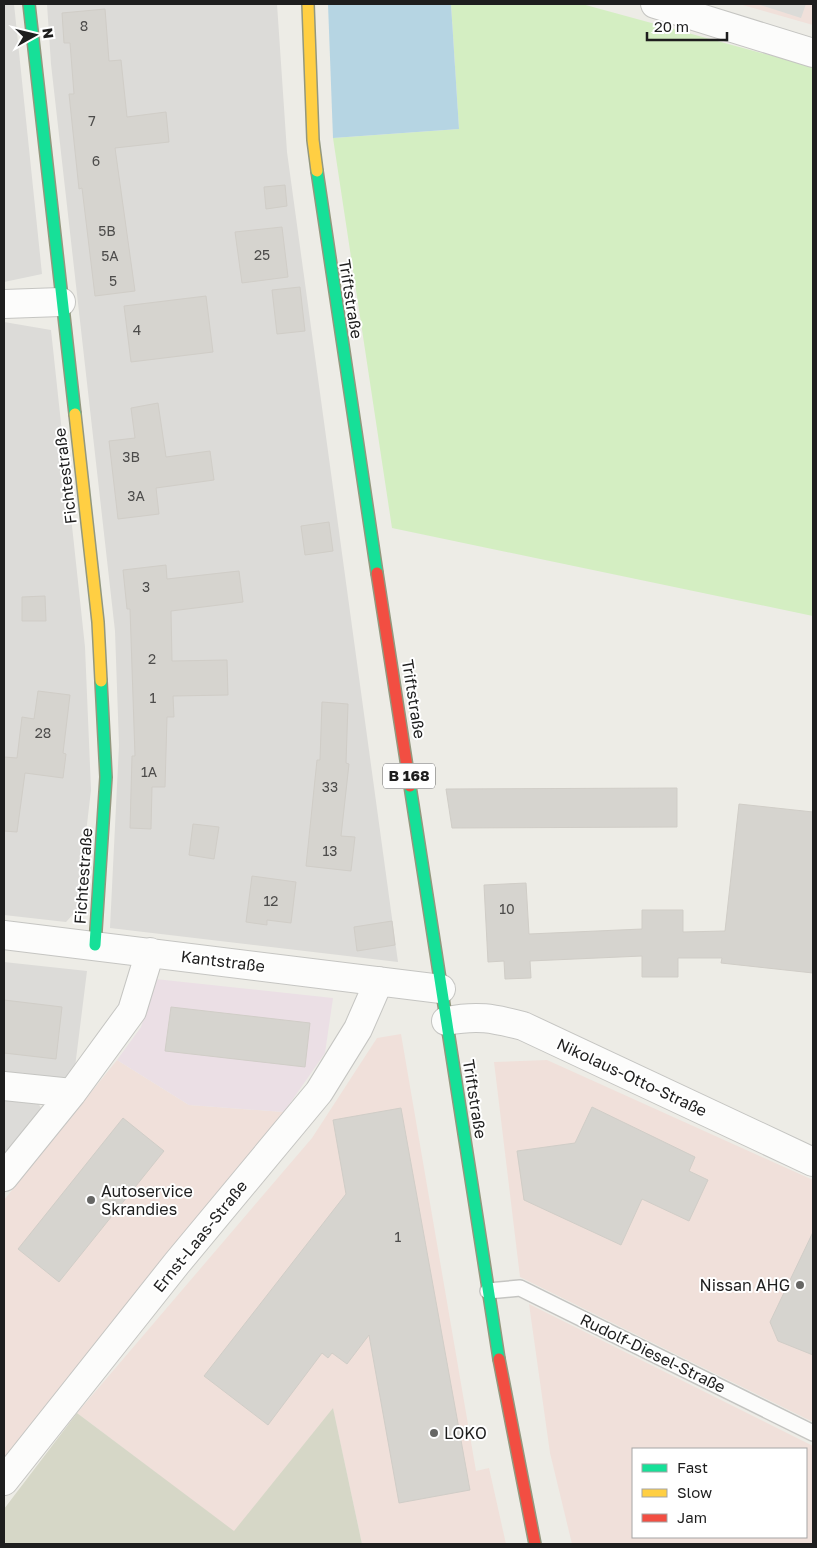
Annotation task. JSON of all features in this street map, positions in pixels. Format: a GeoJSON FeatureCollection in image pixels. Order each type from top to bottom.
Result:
{"type":"FeatureCollection","features":[{"type":"Feature","properties":{"kind":"main road","name":"Fichtestraße"},"geometry":{"type":"LineString","coordinates":[[29,4],[98,622],[104,695],[106,777],[95,945]]}},
{"type":"Feature","properties":{"kind":"main road","name":"Triftstraße"},"geometry":{"type":"LineString","coordinates":[[308,4],[313,140],[320,201],[488,1291],[509,1418],[535,1544]]}},
{"type":"Feature","properties":{"kind":"street"},"geometry":{"type":"LineString","coordinates":[[655,4],[692,9],[813,52]]}},
{"type":"Feature","properties":{"kind":"street"},"geometry":{"type":"LineString","coordinates":[[4,304],[61,302]]}},
{"type":"Feature","properties":{"kind":"street","name":"Kantstraße"},"geometry":{"type":"LineString","coordinates":[[4,935],[441,989]]}},
{"type":"Feature","properties":{"kind":"street"},"geometry":{"type":"LineString","coordinates":[[4,1177],[72,1093],[132,1011],[150,952]]}},
{"type":"Feature","properties":{"kind":"street","name":"Ernst-Laas-Straße"},"geometry":{"type":"LineString","coordinates":[[4,1481],[177,1263],[319,1092],[358,1029],[379,981]]}},
{"type":"Feature","properties":{"kind":"street","name":"Nikolaus-Otto-Straße"},"geometry":{"type":"LineString","coordinates":[[446,1021],[477,1017],[523,1026],[813,1162]]}},
{"type":"Feature","properties":{"kind":"street"},"geometry":{"type":"LineString","coordinates":[[4,1086],[72,1093]]}},
{"type":"Feature","properties":{"kind":"lane","name":"Rudolf-Diesel-Straße"},"geometry":{"type":"LineString","coordinates":[[488,1291],[520,1288],[813,1432]]}},
{"type":"Feature","properties":{"kind":"shaded area"},"geometry":{"type":"Polygon","coordinates":[[[4,4],[14,4],[42,274],[4,282],[4,4]]]}},
{"type":"Feature","properties":{"kind":"shaded area"},"geometry":{"type":"Polygon","coordinates":[[[47,4],[277,4],[287,152],[398,962],[110,928],[119,745],[115,631],[51,64],[47,4]]]}},
{"type":"Feature","properties":{"kind":"shaded area"},"geometry":{"type":"Polygon","coordinates":[[[739,4],[813,4],[813,25],[739,4]]]}},
{"type":"Feature","properties":{"kind":"shaded area"},"geometry":{"type":"Polygon","coordinates":[[[757,4],[806,4],[801,18],[757,4]]]}},
{"type":"Feature","properties":{"kind":"shaded area"},"geometry":{"type":"Polygon","coordinates":[[[4,322],[51,330],[85,647],[91,790],[77,910],[66,922],[4,915],[4,322]]]}},
{"type":"Feature","properties":{"kind":"shaded area"},"geometry":{"type":"Polygon","coordinates":[[[4,962],[87,971],[73,1083],[4,1075],[4,962]]]}},
{"type":"Feature","properties":{"kind":"shaded area"},"geometry":{"type":"Polygon","coordinates":[[[155,979],[333,998],[325,1053],[284,1112],[189,1105],[117,1060],[141,1027],[155,979]]]}},
{"type":"Feature","properties":{"kind":"shaded area"},"geometry":{"type":"Polygon","coordinates":[[[401,1034],[476,1471],[489,1468],[506,1544],[362,1544],[333,1409],[234,1532],[77,1413],[312,1138],[377,1038],[401,1034]]]}},
{"type":"Feature","properties":{"kind":"shaded area"},"geometry":{"type":"Polygon","coordinates":[[[117,1060],[189,1105],[284,1112],[4,1459],[4,1200],[117,1060]]]}},
{"type":"Feature","properties":{"kind":"shaded area"},"geometry":{"type":"Polygon","coordinates":[[[547,1060],[813,1180],[813,1422],[520,1277],[494,1062],[547,1060]]]}},
{"type":"Feature","properties":{"kind":"shaded area"},"geometry":{"type":"Polygon","coordinates":[[[4,1096],[36,1099],[43,1112],[4,1161],[4,1096]]]}},
{"type":"Feature","properties":{"kind":"shaded area"},"geometry":{"type":"Polygon","coordinates":[[[529,1304],[813,1446],[813,1544],[572,1544],[550,1453],[529,1304]]]}},
{"type":"Feature","properties":{"kind":"shaded area"},"geometry":{"type":"Polygon","coordinates":[[[333,1408],[362,1544],[4,1544],[4,1509],[77,1413],[234,1531],[333,1408]]]}},
{"type":"Feature","properties":{"kind":"green space"},"geometry":{"type":"Polygon","coordinates":[[[451,4],[582,4],[813,67],[813,616],[392,528],[333,138],[459,129],[451,4]]]}},
{"type":"Feature","properties":{"kind":"water"},"geometry":{"type":"Polygon","coordinates":[[[328,4],[451,4],[459,129],[333,138],[328,4]]]}},
{"type":"Feature","properties":{"kind":"building"},"geometry":{"type":"Polygon","coordinates":[[[105,9],[109,61],[121,60],[127,117],[166,112],[169,142],[115,148],[135,291],[95,296],[82,188],[79,189],[69,94],[74,94],[70,43],[64,43],[62,13],[105,9]]]}},
{"type":"Feature","properties":{"kind":"building"},"geometry":{"type":"Polygon","coordinates":[[[285,185],[287,206],[266,209],[264,187],[285,185]]]}},
{"type":"Feature","properties":{"kind":"building"},"geometry":{"type":"Polygon","coordinates":[[[282,227],[288,277],[242,283],[235,232],[282,227]]]}},
{"type":"Feature","properties":{"kind":"building"},"geometry":{"type":"Polygon","coordinates":[[[300,287],[305,331],[277,334],[272,290],[300,287]]]}},
{"type":"Feature","properties":{"kind":"building"},"geometry":{"type":"Polygon","coordinates":[[[206,296],[213,352],[131,362],[124,306],[206,296]]]}},
{"type":"Feature","properties":{"kind":"building"},"geometry":{"type":"Polygon","coordinates":[[[158,403],[166,457],[210,451],[214,480],[156,488],[159,514],[118,519],[109,441],[135,438],[131,408],[158,403]]]}},
{"type":"Feature","properties":{"kind":"building"},"geometry":{"type":"Polygon","coordinates":[[[329,522],[333,551],[305,555],[301,526],[329,522]]]}},
{"type":"Feature","properties":{"kind":"building"},"geometry":{"type":"Polygon","coordinates":[[[166,565],[167,579],[239,571],[243,602],[171,611],[172,661],[227,660],[228,695],[173,696],[174,717],[167,717],[165,787],[152,787],[151,829],[130,828],[132,756],[135,756],[130,609],[127,609],[123,570],[166,565]]]}},
{"type":"Feature","properties":{"kind":"building"},"geometry":{"type":"Polygon","coordinates":[[[45,596],[46,621],[22,621],[22,597],[45,596]]]}},
{"type":"Feature","properties":{"kind":"building"},"geometry":{"type":"Polygon","coordinates":[[[38,691],[70,695],[63,753],[66,754],[63,778],[25,773],[17,832],[4,831],[4,757],[17,758],[22,717],[34,719],[38,691]]]}},
{"type":"Feature","properties":{"kind":"building"},"geometry":{"type":"Polygon","coordinates":[[[322,702],[348,704],[346,763],[349,764],[341,836],[355,837],[351,871],[306,866],[317,760],[320,760],[322,702]]]}},
{"type":"Feature","properties":{"kind":"building"},"geometry":{"type":"Polygon","coordinates":[[[677,788],[677,827],[452,828],[446,789],[677,788]]]}},
{"type":"Feature","properties":{"kind":"building"},"geometry":{"type":"Polygon","coordinates":[[[739,804],[813,812],[813,973],[721,963],[722,958],[678,958],[678,977],[642,977],[642,956],[530,961],[531,978],[505,979],[504,961],[488,962],[484,885],[526,883],[529,934],[642,929],[642,910],[683,910],[683,932],[725,931],[739,804]]]}},
{"type":"Feature","properties":{"kind":"building"},"geometry":{"type":"Polygon","coordinates":[[[193,824],[219,827],[214,859],[189,855],[193,824]]]}},
{"type":"Feature","properties":{"kind":"building"},"geometry":{"type":"Polygon","coordinates":[[[252,876],[296,882],[291,923],[267,920],[267,925],[246,922],[252,876]]]}},
{"type":"Feature","properties":{"kind":"building"},"geometry":{"type":"Polygon","coordinates":[[[392,921],[395,945],[357,951],[354,927],[392,921]]]}},
{"type":"Feature","properties":{"kind":"building"},"geometry":{"type":"Polygon","coordinates":[[[4,1000],[62,1007],[56,1059],[4,1053],[4,1000]]]}},
{"type":"Feature","properties":{"kind":"building"},"geometry":{"type":"Polygon","coordinates":[[[171,1007],[310,1023],[305,1067],[165,1051],[171,1007]]]}},
{"type":"Feature","properties":{"kind":"building"},"geometry":{"type":"Polygon","coordinates":[[[592,1107],[695,1157],[689,1171],[708,1180],[689,1221],[642,1199],[621,1245],[524,1200],[517,1151],[575,1143],[592,1107]]]}},
{"type":"Feature","properties":{"kind":"building"},"geometry":{"type":"Polygon","coordinates":[[[401,1108],[470,1490],[399,1503],[369,1335],[347,1364],[332,1353],[328,1358],[322,1353],[268,1425],[204,1376],[346,1194],[333,1120],[401,1108]]]}},
{"type":"Feature","properties":{"kind":"building","name":"Autoservice Skrandies"},"geometry":{"type":"Polygon","coordinates":[[[123,1118],[164,1151],[59,1282],[18,1249],[123,1118]]]}},
{"type":"Feature","properties":{"kind":"building","name":"Nissan AHG"},"geometry":{"type":"Polygon","coordinates":[[[813,1232],[813,1355],[778,1341],[770,1322],[813,1232]]]}},
{"type":"Feature","properties":{"kind":"traffic: fast"},"geometry":{"type":"LineString","coordinates":[[29,4],[75,414]]}},
{"type":"Feature","properties":{"kind":"traffic: fast"},"geometry":{"type":"LineString","coordinates":[[317,171],[377,573]]}},
{"type":"Feature","properties":{"kind":"traffic: fast"},"geometry":{"type":"LineString","coordinates":[[95,945],[106,777],[101,681]]}},
{"type":"Feature","properties":{"kind":"traffic: fast"},"geometry":{"type":"LineString","coordinates":[[410,786],[499,1359]]}},
{"type":"Feature","properties":{"kind":"traffic: slow"},"geometry":{"type":"LineString","coordinates":[[308,4],[313,140],[317,171]]}},
{"type":"Feature","properties":{"kind":"traffic: slow"},"geometry":{"type":"LineString","coordinates":[[75,414],[98,622],[101,681]]}},
{"type":"Feature","properties":{"kind":"traffic: jam"},"geometry":{"type":"LineString","coordinates":[[377,573],[410,786]]}},
{"type":"Feature","properties":{"kind":"traffic: jam"},"geometry":{"type":"LineString","coordinates":[[499,1359],[535,1544]]}},
{"type":"Feature","properties":{"kind":"place","name":"Autoservice Skrandies"},"geometry":{"type":"Point","coordinates":[91,1200]}},
{"type":"Feature","properties":{"kind":"place","name":"Nissan AHG"},"geometry":{"type":"Point","coordinates":[800,1285]}},
{"type":"Feature","properties":{"kind":"place","name":"LOKO"},"geometry":{"type":"Point","coordinates":[434,1433]}}]}
